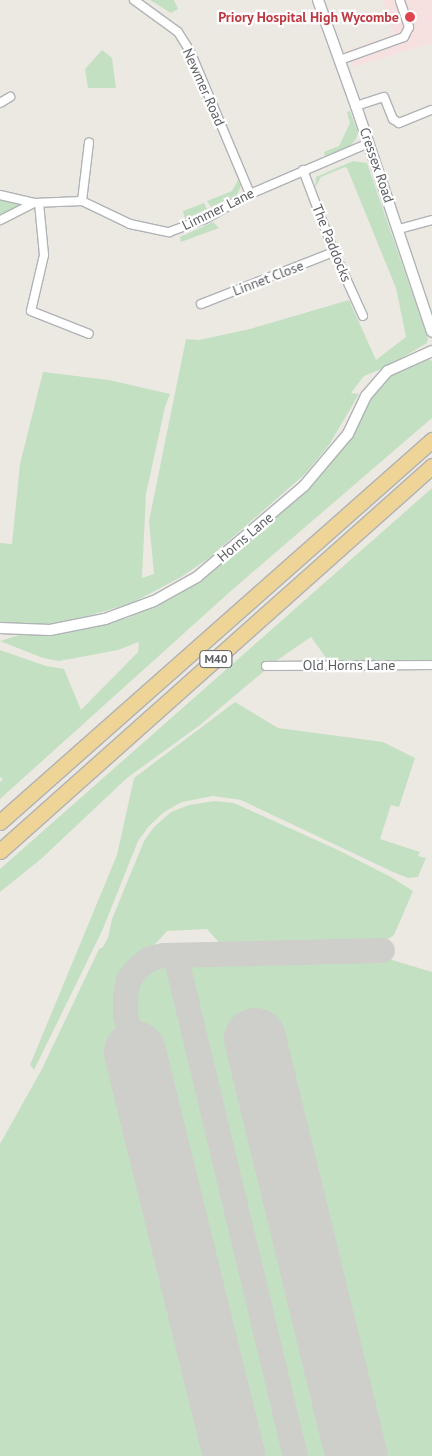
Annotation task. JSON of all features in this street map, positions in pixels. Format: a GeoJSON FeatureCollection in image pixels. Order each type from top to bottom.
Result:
{"type":"FeatureCollection","features":[{"type":"Feature","properties":{"kind":"highway","name":"M40"},"geometry":{"type":"LineString","coordinates":[[0,822],[432,440]]}},
{"type":"Feature","properties":{"kind":"highway","name":"M40"},"geometry":{"type":"LineString","coordinates":[[0,851],[432,466]]}},
{"type":"Feature","properties":{"kind":"street","name":"Newmer Road"},"geometry":{"type":"LineString","coordinates":[[134,0],[178,32],[190,51],[250,194]]}},
{"type":"Feature","properties":{"kind":"street","name":"Cressex Road"},"geometry":{"type":"LineString","coordinates":[[318,0],[356,106],[432,332]]}},
{"type":"Feature","properties":{"kind":"street"},"geometry":{"type":"LineString","coordinates":[[340,60],[404,37],[409,27],[400,1]]}},
{"type":"Feature","properties":{"kind":"street"},"geometry":{"type":"LineString","coordinates":[[1,101],[10,97]]}},
{"type":"Feature","properties":{"kind":"street"},"geometry":{"type":"LineString","coordinates":[[356,106],[384,97],[393,119],[399,122],[432,110]]}},
{"type":"Feature","properties":{"kind":"street"},"geometry":{"type":"LineString","coordinates":[[82,201],[89,142]]}},
{"type":"Feature","properties":{"kind":"street","name":"Limmer Lane"},"geometry":{"type":"LineString","coordinates":[[37,203],[82,201],[130,224],[169,232],[205,219],[250,194],[303,170],[369,144]]}},
{"type":"Feature","properties":{"kind":"street","name":"The Paddocks"},"geometry":{"type":"LineString","coordinates":[[303,170],[334,252],[363,316]]}},
{"type":"Feature","properties":{"kind":"street"},"geometry":{"type":"LineString","coordinates":[[0,195],[37,203]]}},
{"type":"Feature","properties":{"kind":"street"},"geometry":{"type":"LineString","coordinates":[[0,220],[37,203]]}},
{"type":"Feature","properties":{"kind":"street"},"geometry":{"type":"LineString","coordinates":[[37,203],[44,255],[30,311],[88,334]]}},
{"type":"Feature","properties":{"kind":"street"},"geometry":{"type":"LineString","coordinates":[[398,229],[432,220]]}},
{"type":"Feature","properties":{"kind":"street","name":"Linnet Close"},"geometry":{"type":"LineString","coordinates":[[201,304],[334,252]]}},
{"type":"Feature","properties":{"kind":"street","name":"Horns Lane"},"geometry":{"type":"LineString","coordinates":[[0,628],[50,630],[105,620],[154,601],[191,581],[304,486],[348,434],[366,396],[388,372],[432,351]]}},
{"type":"Feature","properties":{"kind":"street","name":"Old Horns Lane"},"geometry":{"type":"LineString","coordinates":[[266,666],[432,665]]}},
{"type":"Feature","properties":{"kind":"shaded area","name":"Priory Hospital High Wycombe"},"geometry":{"type":"Polygon","coordinates":[[[383,0],[432,0],[432,43],[354,67],[348,50],[394,34],[383,0]]]}},
{"type":"Feature","properties":{"kind":"green space"},"geometry":{"type":"Polygon","coordinates":[[[150,0],[174,0],[178,9],[171,13],[150,0]]]}},
{"type":"Feature","properties":{"kind":"green space"},"geometry":{"type":"Polygon","coordinates":[[[102,50],[112,58],[116,88],[88,88],[85,69],[102,50]]]}},
{"type":"Feature","properties":{"kind":"green space"},"geometry":{"type":"Polygon","coordinates":[[[350,111],[358,133],[356,139],[350,146],[325,156],[324,152],[339,146],[350,123],[347,112],[350,111]]]}},
{"type":"Feature","properties":{"kind":"green space"},"geometry":{"type":"Polygon","coordinates":[[[353,161],[367,163],[428,339],[427,343],[384,368],[364,376],[351,393],[359,394],[329,445],[305,474],[209,558],[181,577],[132,603],[64,623],[0,626],[0,543],[12,544],[20,464],[43,372],[109,380],[170,394],[165,407],[146,494],[142,578],[154,574],[149,521],[186,339],[199,340],[250,329],[349,300],[376,360],[406,337],[396,288],[347,168],[345,167],[321,177],[315,188],[316,177],[353,161]]]}},
{"type":"Feature","properties":{"kind":"green space"},"geometry":{"type":"Polygon","coordinates":[[[238,180],[241,186],[237,195],[211,207],[207,201],[232,191],[238,180]]]}},
{"type":"Feature","properties":{"kind":"green space"},"geometry":{"type":"Polygon","coordinates":[[[0,198],[20,203],[19,206],[0,216],[0,198]]]}},
{"type":"Feature","properties":{"kind":"green space"},"geometry":{"type":"Polygon","coordinates":[[[204,203],[207,209],[185,219],[183,211],[204,203]]]}},
{"type":"Feature","properties":{"kind":"green space"},"geometry":{"type":"Polygon","coordinates":[[[213,222],[219,228],[181,242],[180,237],[213,222]]]}},
{"type":"Feature","properties":{"kind":"green space"},"geometry":{"type":"Polygon","coordinates":[[[427,358],[432,361],[432,418],[232,590],[0,799],[0,782],[3,779],[0,777],[0,650],[46,666],[64,669],[81,710],[138,652],[139,642],[118,650],[59,661],[43,658],[0,641],[23,634],[75,631],[128,618],[182,590],[225,558],[329,465],[366,402],[396,370],[427,358]]]}},
{"type":"Feature","properties":{"kind":"green space"},"geometry":{"type":"Polygon","coordinates":[[[432,488],[432,661],[330,663],[311,637],[276,661],[200,725],[127,778],[41,859],[0,892],[0,869],[432,488]]]}},
{"type":"Feature","properties":{"kind":"green space"},"geometry":{"type":"Polygon","coordinates":[[[235,702],[278,728],[383,742],[415,758],[399,807],[391,805],[380,839],[420,852],[418,856],[426,858],[418,877],[408,878],[393,872],[241,800],[213,796],[182,802],[164,812],[149,826],[138,841],[102,931],[34,1070],[30,1065],[117,855],[134,778],[235,702]]]}},
{"type":"Feature","properties":{"kind":"green space"},"geometry":{"type":"Polygon","coordinates":[[[214,801],[234,803],[338,850],[391,877],[413,891],[394,935],[382,943],[223,947],[207,929],[167,931],[149,951],[136,958],[122,973],[116,990],[120,1058],[216,1456],[0,1456],[0,1144],[42,1069],[99,949],[103,947],[108,938],[112,919],[144,841],[154,827],[171,812],[189,805],[214,801]]]}},
{"type":"Feature","properties":{"kind":"green space"},"geometry":{"type":"Polygon","coordinates":[[[382,957],[432,972],[432,1456],[249,1456],[151,1052],[133,1009],[131,996],[137,981],[150,967],[167,962],[382,957]]]}},
{"type":"Feature","properties":{"kind":"taxiway"},"geometry":{"type":"LineString","coordinates":[[135,1052],[125,1015],[125,995],[128,979],[137,968],[150,958],[163,955],[382,950]]}},
{"type":"Feature","properties":{"kind":"taxiway"},"geometry":{"type":"LineString","coordinates":[[175,955],[295,1456]]}},
{"type":"Feature","properties":{"kind":"runway"},"geometry":{"type":"LineString","coordinates":[[255,1039],[357,1456]]}},
{"type":"Feature","properties":{"kind":"runway"},"geometry":{"type":"LineString","coordinates":[[135,1052],[234,1456]]}},
{"type":"Feature","properties":{"kind":"place","name":"Priory Hospital High Wycombe"},"geometry":{"type":"Point","coordinates":[410,17]}}]}
